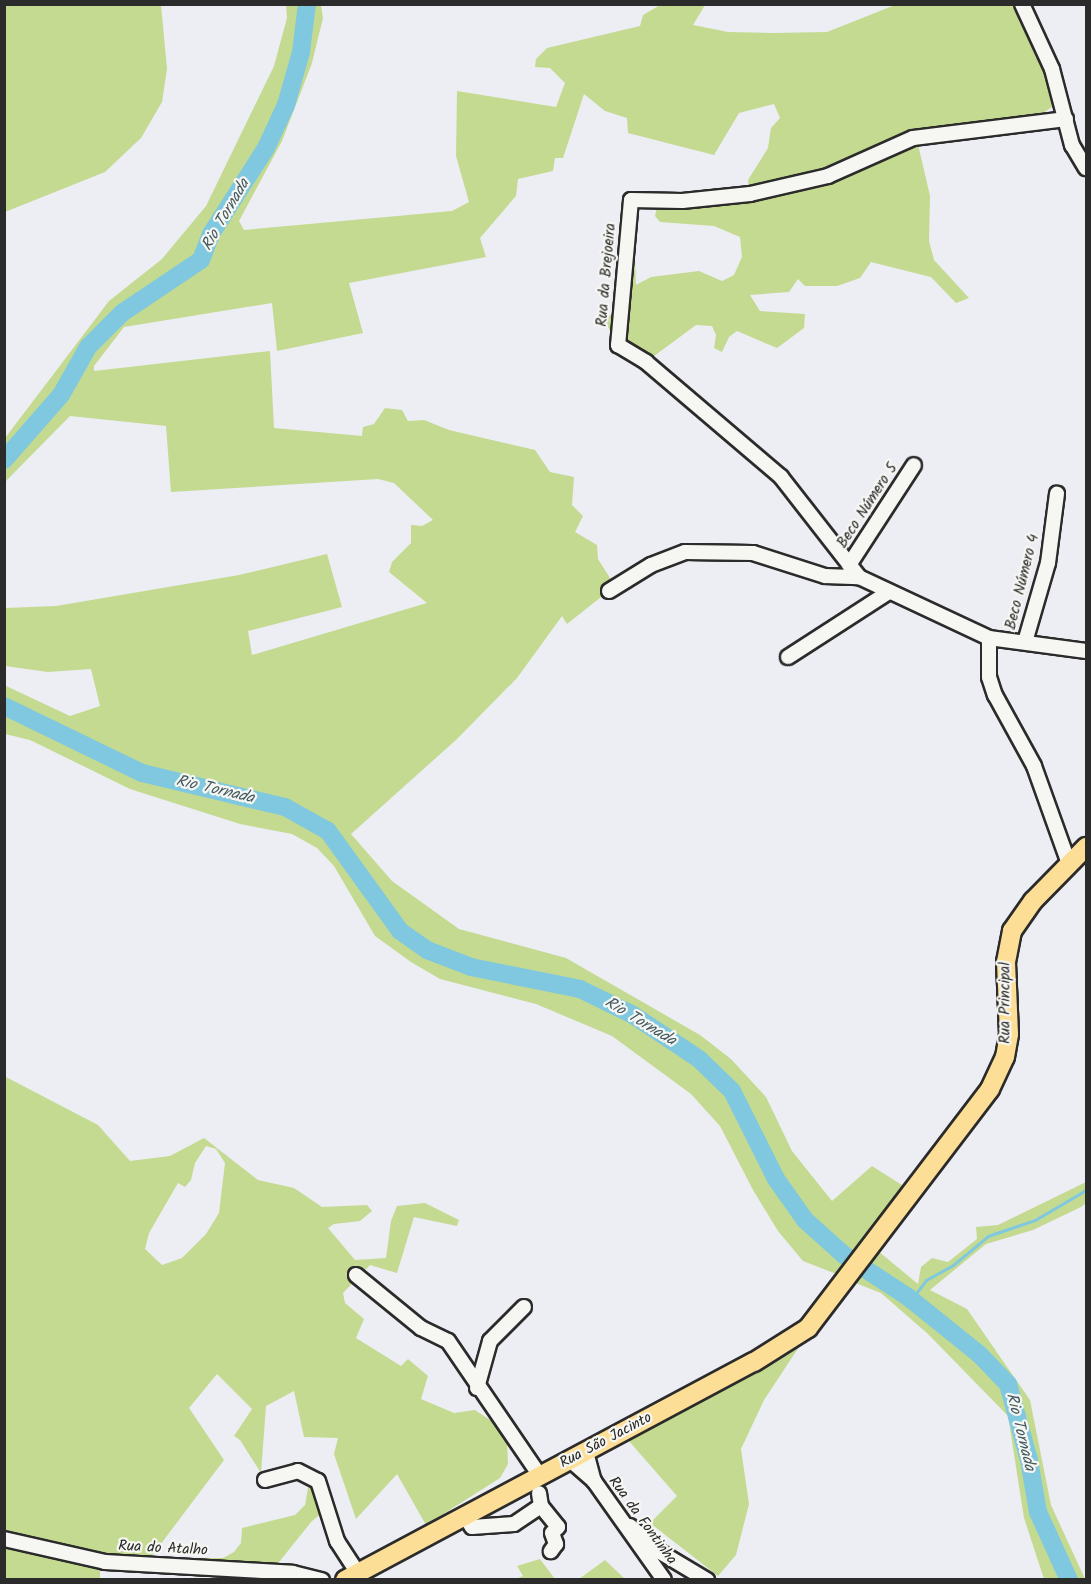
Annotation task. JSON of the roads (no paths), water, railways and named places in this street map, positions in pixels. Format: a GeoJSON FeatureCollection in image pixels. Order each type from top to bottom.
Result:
{"type":"FeatureCollection","features":[{"type":"Feature","properties":{"kind":"main road","name":"Rua Principal"},"geometry":{"type":"LineString","coordinates":[[849,1279],[995,1081],[1009,1034],[1008,941],[1023,912],[1086,847]]}},
{"type":"Feature","properties":{"kind":"main road","name":"Rua São Jacinto"},"geometry":{"type":"LineString","coordinates":[[352,1576],[465,1516],[540,1492],[578,1456],[790,1342],[808,1328],[849,1279]]}},
{"type":"Feature","properties":{"kind":"street"},"geometry":{"type":"LineString","coordinates":[[1022,4],[1052,69],[1072,145],[1086,168]]}},
{"type":"Feature","properties":{"kind":"street","name":"Rua da Brejoeira"},"geometry":{"type":"LineString","coordinates":[[1066,119],[913,138],[828,176],[750,194],[682,201],[631,200],[618,345],[646,362],[781,477],[859,577],[989,638],[1086,651]]}},
{"type":"Feature","properties":{"kind":"street","name":"Beco Número 5"},"geometry":{"type":"LineString","coordinates":[[849,565],[914,465]]}},
{"type":"Feature","properties":{"kind":"street","name":"Beco Número 4"},"geometry":{"type":"LineString","coordinates":[[1025,642],[1048,563],[1057,495]]}},
{"type":"Feature","properties":{"kind":"street"},"geometry":{"type":"LineString","coordinates":[[609,591],[651,565],[685,552],[753,553],[825,576],[859,577]]}},
{"type":"Feature","properties":{"kind":"street"},"geometry":{"type":"LineString","coordinates":[[788,657],[889,592]]}},
{"type":"Feature","properties":{"kind":"street"},"geometry":{"type":"LineString","coordinates":[[989,638],[989,677],[995,695],[1034,766],[1069,864]]}},
{"type":"Feature","properties":{"kind":"street"},"geometry":{"type":"LineString","coordinates":[[356,1275],[421,1328],[448,1341],[540,1492],[558,1527],[552,1533],[556,1544],[551,1551]]}},
{"type":"Feature","properties":{"kind":"street"},"geometry":{"type":"LineString","coordinates":[[477,1388],[490,1341],[524,1307]]}},
{"type":"Feature","properties":{"kind":"street","name":"Rua da Fontinha"},"geometry":{"type":"LineString","coordinates":[[578,1456],[625,1527],[664,1580]]}},
{"type":"Feature","properties":{"kind":"street"},"geometry":{"type":"LineString","coordinates":[[265,1480],[298,1471],[318,1481],[352,1576]]}},
{"type":"Feature","properties":{"kind":"street"},"geometry":{"type":"LineString","coordinates":[[465,1516],[472,1527],[514,1524],[540,1492]]}},
{"type":"Feature","properties":{"kind":"street"},"geometry":{"type":"LineString","coordinates":[[625,1527],[637,1529],[660,1552],[707,1580]]}},
{"type":"Feature","properties":{"kind":"street","name":"Rua do Atalho"},"geometry":{"type":"LineString","coordinates":[[4,1539],[138,1565],[293,1573],[322,1580]]}},
{"type":"Feature","properties":{"kind":"street"},"geometry":{"type":"LineString","coordinates":[[138,1565],[139,1580]]}},
{"type":"Feature","properties":{"kind":"waterway","name":"Rio Tornada"},"geometry":{"type":"LineString","coordinates":[[4,460],[61,395],[88,347],[122,313],[201,260],[211,234],[266,148],[286,105],[301,52],[307,4]]}},
{"type":"Feature","properties":{"kind":"waterway","name":"Rio Tornada"},"geometry":{"type":"LineString","coordinates":[[4,706],[142,773],[285,807],[328,831],[400,931],[427,950],[471,967],[580,989],[633,1015],[699,1059],[732,1091],[776,1179],[805,1220],[844,1255],[908,1297],[979,1354],[1008,1384],[1029,1460],[1038,1512],[1069,1580]]}},
{"type":"Feature","properties":{"kind":"waterway"},"geometry":{"type":"LineString","coordinates":[[911,1300],[926,1280],[953,1265],[988,1236],[1035,1220],[1086,1190]]}}]}
